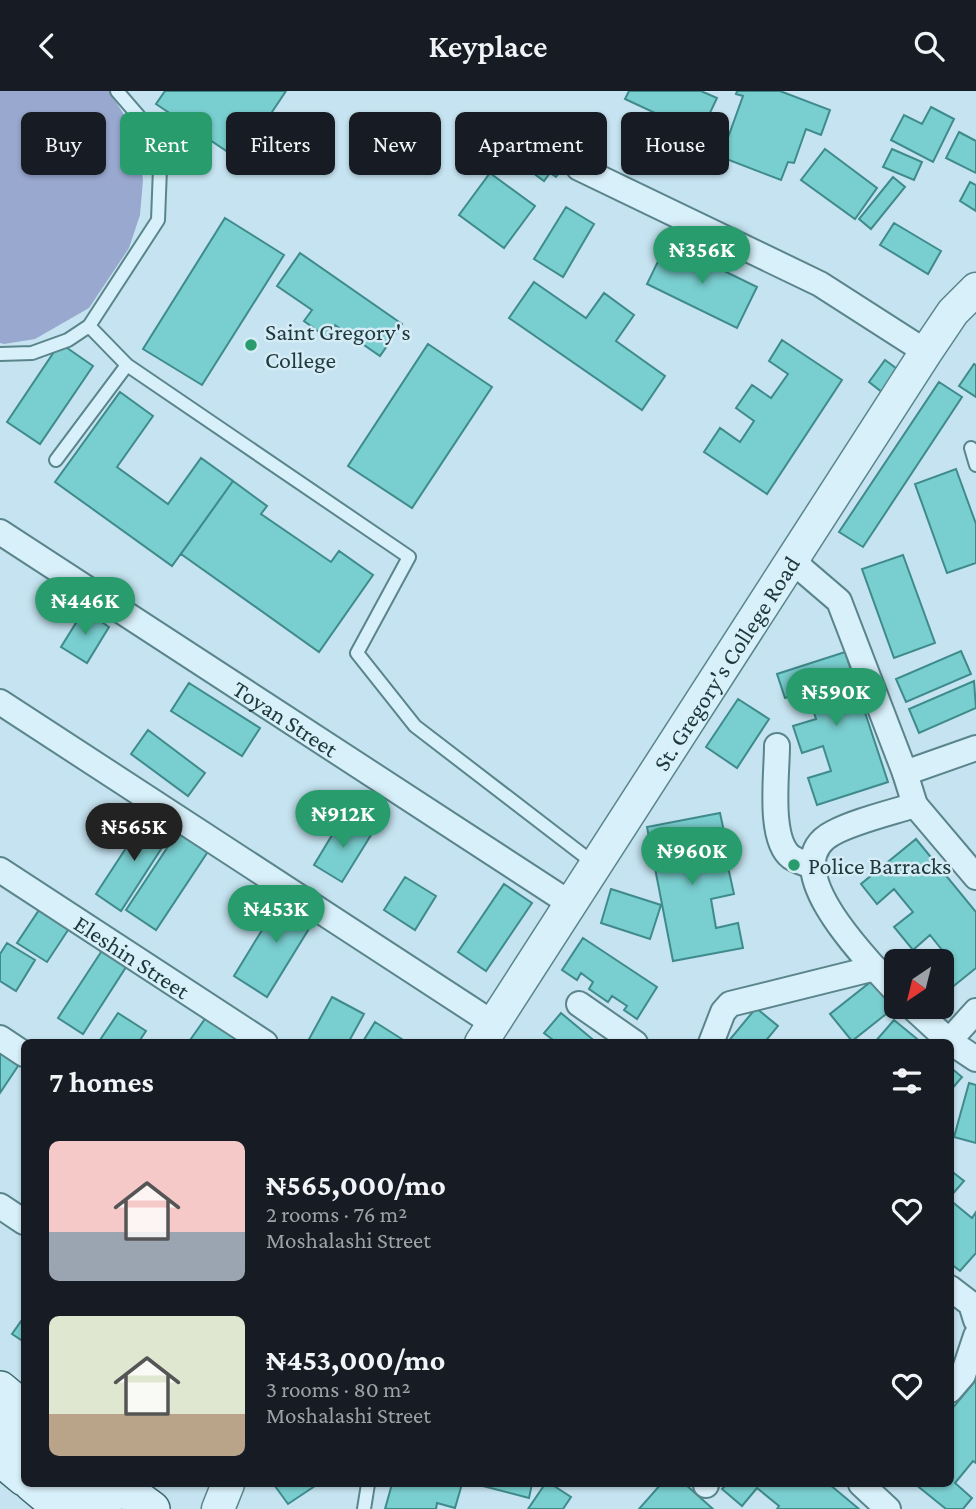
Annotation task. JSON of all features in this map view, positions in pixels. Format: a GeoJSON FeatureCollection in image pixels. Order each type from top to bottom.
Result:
{"type":"FeatureCollection","features":[{"type":"Feature","properties":{"kind":"main road"},"geometry":{"type":"LineString","coordinates":[[0,1389],[21,1406]]}},
{"type":"Feature","properties":{"kind":"main road"},"geometry":{"type":"LineString","coordinates":[[0,1423],[21,1440]]}},
{"type":"Feature","properties":{"kind":"main road"},"geometry":{"type":"LineString","coordinates":[[0,1458],[21,1476]]}},
{"type":"Feature","properties":{"kind":"main road"},"geometry":{"type":"LineString","coordinates":[[36,1487],[62,1509]]}},
{"type":"Feature","properties":{"kind":"main road"},"geometry":{"type":"LineString","coordinates":[[78,1487],[104,1509]]}},
{"type":"Feature","properties":{"kind":"main road"},"geometry":{"type":"LineString","coordinates":[[122,1487],[152,1509]]}},
{"type":"Feature","properties":{"kind":"street"},"geometry":{"type":"LineString","coordinates":[[597,175],[820,284],[926,352]]}},
{"type":"Feature","properties":{"kind":"street","name":"St. Gregory's College Road"},"geometry":{"type":"LineString","coordinates":[[488,1033],[926,352],[953,313],[976,289]]}},
{"type":"Feature","properties":{"kind":"street","name":"Toyan Street"},"geometry":{"type":"LineString","coordinates":[[2,537],[571,904]]}},
{"type":"Feature","properties":{"kind":"street"},"geometry":{"type":"LineString","coordinates":[[793,559],[839,601],[915,805],[976,877]]}},
{"type":"Feature","properties":{"kind":"street"},"geometry":{"type":"LineString","coordinates":[[0,702],[488,1033]]}},
{"type":"Feature","properties":{"kind":"street"},"geometry":{"type":"LineString","coordinates":[[776,746],[779,842],[792,857],[811,866]]}},
{"type":"Feature","properties":{"kind":"street"},"geometry":{"type":"LineString","coordinates":[[905,773],[976,748]]}},
{"type":"Feature","properties":{"kind":"street"},"geometry":{"type":"LineString","coordinates":[[884,978],[829,911],[813,881],[811,866],[817,846],[832,833],[915,805]]}},
{"type":"Feature","properties":{"kind":"street","name":"Eleshin Street"},"geometry":{"type":"LineString","coordinates":[[0,870],[259,1039]]}},
{"type":"Feature","properties":{"kind":"street"},"geometry":{"type":"LineString","coordinates":[[713,1039],[723,1012],[730,1004],[875,968]]}},
{"type":"Feature","properties":{"kind":"street"},"geometry":{"type":"LineString","coordinates":[[579,1004],[629,1039]]}},
{"type":"Feature","properties":{"kind":"street"},"geometry":{"type":"LineString","coordinates":[[950,1039],[976,1011]]}},
{"type":"Feature","properties":{"kind":"street"},"geometry":{"type":"LineString","coordinates":[[925,1019],[946,1039]]}},
{"type":"Feature","properties":{"kind":"street"},"geometry":{"type":"LineString","coordinates":[[0,1038],[21,1052]]}},
{"type":"Feature","properties":{"kind":"street"},"geometry":{"type":"LineString","coordinates":[[954,1045],[976,1059]]}},
{"type":"Feature","properties":{"kind":"street"},"geometry":{"type":"LineString","coordinates":[[0,1206],[21,1220]]}},
{"type":"Feature","properties":{"kind":"street"},"geometry":{"type":"LineString","coordinates":[[954,1291],[971,1304],[976,1320]]}},
{"type":"Feature","properties":{"kind":"street"},"geometry":{"type":"LineString","coordinates":[[954,1385],[963,1375],[976,1336]]}},
{"type":"Feature","properties":{"kind":"street"},"geometry":{"type":"LineString","coordinates":[[218,1509],[227,1487]]}},
{"type":"Feature","properties":{"kind":"street"},"geometry":{"type":"LineString","coordinates":[[867,1487],[888,1509]]}},
{"type":"Feature","properties":{"kind":"lane"},"geometry":{"type":"LineString","coordinates":[[0,354],[32,353],[68,340],[89,326],[158,220],[161,142],[117,91]]}},
{"type":"Feature","properties":{"kind":"lane"},"geometry":{"type":"LineString","coordinates":[[89,326],[127,365],[409,557],[357,653],[415,726],[596,865]]}},
{"type":"Feature","properties":{"kind":"lane"},"geometry":{"type":"LineString","coordinates":[[56,460],[127,365]]}},
{"type":"Feature","properties":{"kind":"lane"},"geometry":{"type":"LineString","coordinates":[[971,448],[976,465]]}},
{"type":"Feature","properties":{"kind":"lane"},"geometry":{"type":"LineString","coordinates":[[363,1509],[367,1487]]}},
{"type":"Feature","properties":{"kind":"shaded area"},"geometry":{"type":"Polygon","coordinates":[[[0,91],[109,91],[122,112],[120,112],[120,175],[142,175],[143,180],[140,215],[129,248],[89,308],[35,339],[0,343],[0,91]]]}},
{"type":"Feature","properties":{"kind":"building"},"geometry":{"type":"Polygon","coordinates":[[[165,91],[286,91],[272,112],[226,112],[226,151],[212,141],[212,112],[168,112],[156,104],[165,91]]]}},
{"type":"Feature","properties":{"kind":"building"},"geometry":{"type":"Polygon","coordinates":[[[629,91],[701,91],[717,98],[710,112],[653,112],[625,99],[629,91]]]}},
{"type":"Feature","properties":{"kind":"building"},"geometry":{"type":"Polygon","coordinates":[[[737,91],[780,91],[830,110],[821,135],[806,129],[794,163],[788,162],[781,180],[729,160],[729,135],[743,96],[736,94],[737,91]]]}},
{"type":"Feature","properties":{"kind":"building"},"geometry":{"type":"Polygon","coordinates":[[[931,107],[954,119],[933,162],[891,140],[904,115],[922,124],[931,107]]]}},
{"type":"Feature","properties":{"kind":"building"},"geometry":{"type":"Polygon","coordinates":[[[959,132],[976,141],[976,173],[946,158],[959,132]]]}},
{"type":"Feature","properties":{"kind":"building"},"geometry":{"type":"Polygon","coordinates":[[[825,149],[877,188],[855,219],[801,180],[825,149]]]}},
{"type":"Feature","properties":{"kind":"building"},"geometry":{"type":"Polygon","coordinates":[[[892,149],[922,162],[914,180],[883,167],[892,149]]]}},
{"type":"Feature","properties":{"kind":"building"},"geometry":{"type":"Polygon","coordinates":[[[489,175],[493,175],[535,206],[504,248],[459,215],[489,175]]]}},
{"type":"Feature","properties":{"kind":"building"},"geometry":{"type":"Polygon","coordinates":[[[536,175],[548,175],[544,181],[536,175]]]}},
{"type":"Feature","properties":{"kind":"building"},"geometry":{"type":"Polygon","coordinates":[[[893,177],[905,187],[871,229],[859,219],[893,177]]]}},
{"type":"Feature","properties":{"kind":"building"},"geometry":{"type":"Polygon","coordinates":[[[970,182],[976,185],[976,211],[960,201],[970,182]]]}},
{"type":"Feature","properties":{"kind":"building"},"geometry":{"type":"Polygon","coordinates":[[[566,207],[594,224],[563,277],[534,259],[566,207]]]}},
{"type":"Feature","properties":{"kind":"building"},"geometry":{"type":"Polygon","coordinates":[[[225,218],[284,255],[202,385],[143,349],[225,218]]]}},
{"type":"Feature","properties":{"kind":"building"},"geometry":{"type":"Polygon","coordinates":[[[894,223],[941,251],[928,274],[880,245],[894,223]]]}},
{"type":"Feature","properties":{"kind":"building"},"geometry":{"type":"Polygon","coordinates":[[[667,243],[757,287],[737,328],[647,284],[667,243]]]}},
{"type":"Feature","properties":{"kind":"building"},"geometry":{"type":"Polygon","coordinates":[[[300,253],[402,324],[380,356],[335,325],[326,337],[304,321],[312,310],[277,286],[300,253]]]}},
{"type":"Feature","properties":{"kind":"building"},"geometry":{"type":"Polygon","coordinates":[[[534,282],[586,318],[604,293],[634,315],[616,341],[665,376],[642,410],[509,318],[534,282]]]}},
{"type":"Feature","properties":{"kind":"building"},"geometry":{"type":"Polygon","coordinates":[[[782,340],[842,380],[767,494],[704,452],[720,428],[740,442],[754,421],[736,408],[752,385],[771,398],[788,374],[769,361],[782,340]]]}},
{"type":"Feature","properties":{"kind":"building"},"geometry":{"type":"Polygon","coordinates":[[[60,343],[93,366],[40,444],[7,422],[60,343]]]}},
{"type":"Feature","properties":{"kind":"building"},"geometry":{"type":"Polygon","coordinates":[[[428,344],[492,387],[412,508],[348,466],[428,344]]]}},
{"type":"Feature","properties":{"kind":"building"},"geometry":{"type":"Polygon","coordinates":[[[885,360],[904,374],[887,396],[869,382],[885,360]]]}},
{"type":"Feature","properties":{"kind":"building"},"geometry":{"type":"Polygon","coordinates":[[[974,364],[976,365],[976,397],[959,386],[974,364]]]}},
{"type":"Feature","properties":{"kind":"building"},"geometry":{"type":"Polygon","coordinates":[[[939,382],[962,397],[863,547],[839,532],[939,382]]]}},
{"type":"Feature","properties":{"kind":"building"},"geometry":{"type":"Polygon","coordinates":[[[120,392],[153,416],[117,467],[168,504],[201,458],[233,481],[172,566],[55,482],[120,392]]]}},
{"type":"Feature","properties":{"kind":"building"},"geometry":{"type":"Polygon","coordinates":[[[956,469],[976,524],[976,563],[947,573],[915,484],[956,469]]]}},
{"type":"Feature","properties":{"kind":"building"},"geometry":{"type":"Polygon","coordinates":[[[233,481],[267,506],[261,514],[331,562],[339,551],[373,575],[319,652],[181,554],[233,481]]]}},
{"type":"Feature","properties":{"kind":"building"},"geometry":{"type":"Polygon","coordinates":[[[903,555],[935,643],[894,658],[862,569],[903,555]]]}},
{"type":"Feature","properties":{"kind":"building"},"geometry":{"type":"Polygon","coordinates":[[[84,610],[109,627],[87,663],[61,647],[84,610]]]}},
{"type":"Feature","properties":{"kind":"building"},"geometry":{"type":"Polygon","coordinates":[[[961,651],[971,674],[906,702],[896,679],[961,651]]]}},
{"type":"Feature","properties":{"kind":"building"},"geometry":{"type":"Polygon","coordinates":[[[845,652],[888,782],[817,805],[808,778],[831,771],[823,746],[802,753],[793,726],[816,719],[807,691],[785,698],[777,674],[845,652]]]}},
{"type":"Feature","properties":{"kind":"building"},"geometry":{"type":"Polygon","coordinates":[[[974,681],[976,708],[919,733],[909,709],[974,681]]]}},
{"type":"Feature","properties":{"kind":"building"},"geometry":{"type":"Polygon","coordinates":[[[189,683],[260,728],[242,756],[171,711],[189,683]]]}},
{"type":"Feature","properties":{"kind":"building"},"geometry":{"type":"Polygon","coordinates":[[[738,699],[769,719],[737,768],[706,747],[738,699]]]}},
{"type":"Feature","properties":{"kind":"building"},"geometry":{"type":"Polygon","coordinates":[[[148,730],[205,773],[188,796],[131,754],[148,730]]]}},
{"type":"Feature","properties":{"kind":"building"},"geometry":{"type":"Polygon","coordinates":[[[720,813],[726,841],[702,845],[707,870],[728,867],[734,894],[711,899],[716,928],[738,923],[743,948],[673,961],[647,827],[720,813]]]}},
{"type":"Feature","properties":{"kind":"building"},"geometry":{"type":"Polygon","coordinates":[[[147,816],[172,832],[121,911],[96,894],[147,816]]]}},
{"type":"Feature","properties":{"kind":"building"},"geometry":{"type":"Polygon","coordinates":[[[343,817],[371,835],[342,882],[314,865],[343,817]]]}},
{"type":"Feature","properties":{"kind":"building"},"geometry":{"type":"Polygon","coordinates":[[[179,830],[209,850],[156,930],[126,910],[179,830]]]}},
{"type":"Feature","properties":{"kind":"building"},"geometry":{"type":"Polygon","coordinates":[[[916,839],[976,912],[976,968],[954,986],[954,949],[941,949],[930,935],[912,949],[894,927],[913,912],[894,889],[877,904],[861,884],[916,839]]]}},
{"type":"Feature","properties":{"kind":"building"},"geometry":{"type":"Polygon","coordinates":[[[405,877],[436,896],[415,930],[384,910],[405,877]]]}},
{"type":"Feature","properties":{"kind":"building"},"geometry":{"type":"Polygon","coordinates":[[[504,884],[532,903],[486,971],[458,952],[504,884]]]}},
{"type":"Feature","properties":{"kind":"building"},"geometry":{"type":"Polygon","coordinates":[[[611,889],[661,905],[650,939],[601,923],[611,889]]]}},
{"type":"Feature","properties":{"kind":"building"},"geometry":{"type":"Polygon","coordinates":[[[284,894],[318,914],[267,997],[234,976],[284,894]]]}},
{"type":"Feature","properties":{"kind":"building"},"geometry":{"type":"Polygon","coordinates":[[[41,907],[70,927],[47,962],[17,943],[41,907]]]}},
{"type":"Feature","properties":{"kind":"building"},"geometry":{"type":"Polygon","coordinates":[[[583,938],[657,987],[637,1019],[624,1010],[627,1006],[612,996],[608,1002],[589,989],[593,982],[581,973],[577,980],[562,970],[583,938]]]}},
{"type":"Feature","properties":{"kind":"building"},"geometry":{"type":"Polygon","coordinates":[[[7,943],[35,960],[16,991],[0,981],[0,954],[7,943]]]}},
{"type":"Feature","properties":{"kind":"building"},"geometry":{"type":"Polygon","coordinates":[[[103,949],[128,964],[83,1034],[58,1018],[103,949]]]}},
{"type":"Feature","properties":{"kind":"building"},"geometry":{"type":"Polygon","coordinates":[[[873,980],[884,994],[884,1016],[855,1039],[850,1039],[830,1014],[873,980]]]}},
{"type":"Feature","properties":{"kind":"building"},"geometry":{"type":"Polygon","coordinates":[[[332,997],[364,1014],[350,1039],[309,1039],[332,997]]]}},
{"type":"Feature","properties":{"kind":"building"},"geometry":{"type":"Polygon","coordinates":[[[756,1008],[778,1026],[767,1039],[730,1039],[756,1008]]]}},
{"type":"Feature","properties":{"kind":"building"},"geometry":{"type":"Polygon","coordinates":[[[118,1013],[146,1031],[141,1039],[101,1039],[118,1013]]]}},
{"type":"Feature","properties":{"kind":"building"},"geometry":{"type":"Polygon","coordinates":[[[561,1013],[592,1039],[552,1039],[544,1033],[561,1013]]]}},
{"type":"Feature","properties":{"kind":"building"},"geometry":{"type":"Polygon","coordinates":[[[207,1016],[239,1039],[191,1039],[207,1016]]]}},
{"type":"Feature","properties":{"kind":"building"},"geometry":{"type":"Polygon","coordinates":[[[894,1020],[917,1039],[877,1039],[894,1020]]]}},
{"type":"Feature","properties":{"kind":"building"},"geometry":{"type":"Polygon","coordinates":[[[375,1022],[402,1039],[364,1039],[375,1022]]]}},
{"type":"Feature","properties":{"kind":"building"},"geometry":{"type":"Polygon","coordinates":[[[0,1046],[21,1062],[0,1093],[0,1046]]]}},
{"type":"Feature","properties":{"kind":"building"},"geometry":{"type":"Polygon","coordinates":[[[954,1070],[962,1077],[954,1086],[954,1070]]]}},
{"type":"Feature","properties":{"kind":"building"},"geometry":{"type":"Polygon","coordinates":[[[969,1083],[976,1085],[976,1143],[954,1137],[969,1083]]]}},
{"type":"Feature","properties":{"kind":"building"},"geometry":{"type":"Polygon","coordinates":[[[954,1173],[964,1181],[954,1192],[954,1173]]]}},
{"type":"Feature","properties":{"kind":"building"},"geometry":{"type":"Polygon","coordinates":[[[954,1203],[972,1218],[976,1212],[976,1253],[960,1271],[954,1266],[954,1203]]]}},
{"type":"Feature","properties":{"kind":"building"},"geometry":{"type":"Polygon","coordinates":[[[21,1321],[21,1340],[12,1334],[21,1321]]]}},
{"type":"Feature","properties":{"kind":"building"},"geometry":{"type":"Polygon","coordinates":[[[976,1380],[976,1463],[973,1461],[955,1483],[972,1498],[963,1509],[946,1509],[919,1487],[954,1487],[954,1406],[976,1380]]]}},
{"type":"Feature","properties":{"kind":"building"},"geometry":{"type":"Polygon","coordinates":[[[276,1487],[314,1487],[288,1504],[276,1487]]]}},
{"type":"Feature","properties":{"kind":"building"},"geometry":{"type":"Polygon","coordinates":[[[391,1487],[461,1487],[455,1508],[437,1503],[436,1509],[385,1509],[391,1487]]]}},
{"type":"Feature","properties":{"kind":"building"},"geometry":{"type":"Polygon","coordinates":[[[487,1487],[531,1487],[529,1498],[487,1487]]]}},
{"type":"Feature","properties":{"kind":"building"},"geometry":{"type":"Polygon","coordinates":[[[543,1487],[556,1487],[571,1497],[563,1509],[528,1509],[543,1487]]]}},
{"type":"Feature","properties":{"kind":"building"},"geometry":{"type":"Polygon","coordinates":[[[658,1487],[688,1487],[713,1509],[639,1509],[658,1487]]]}},
{"type":"Feature","properties":{"kind":"building"},"geometry":{"type":"Polygon","coordinates":[[[724,1487],[833,1487],[859,1509],[777,1509],[779,1506],[757,1488],[742,1506],[722,1489],[724,1487]]]}},
{"type":"Feature","properties":{"kind":"place","name":"Saint Gregory's College"},"geometry":{"type":"Point","coordinates":[251,345]}},
{"type":"Feature","properties":{"kind":"place","name":"Police Barracks"},"geometry":{"type":"Point","coordinates":[794,865]}}]}
